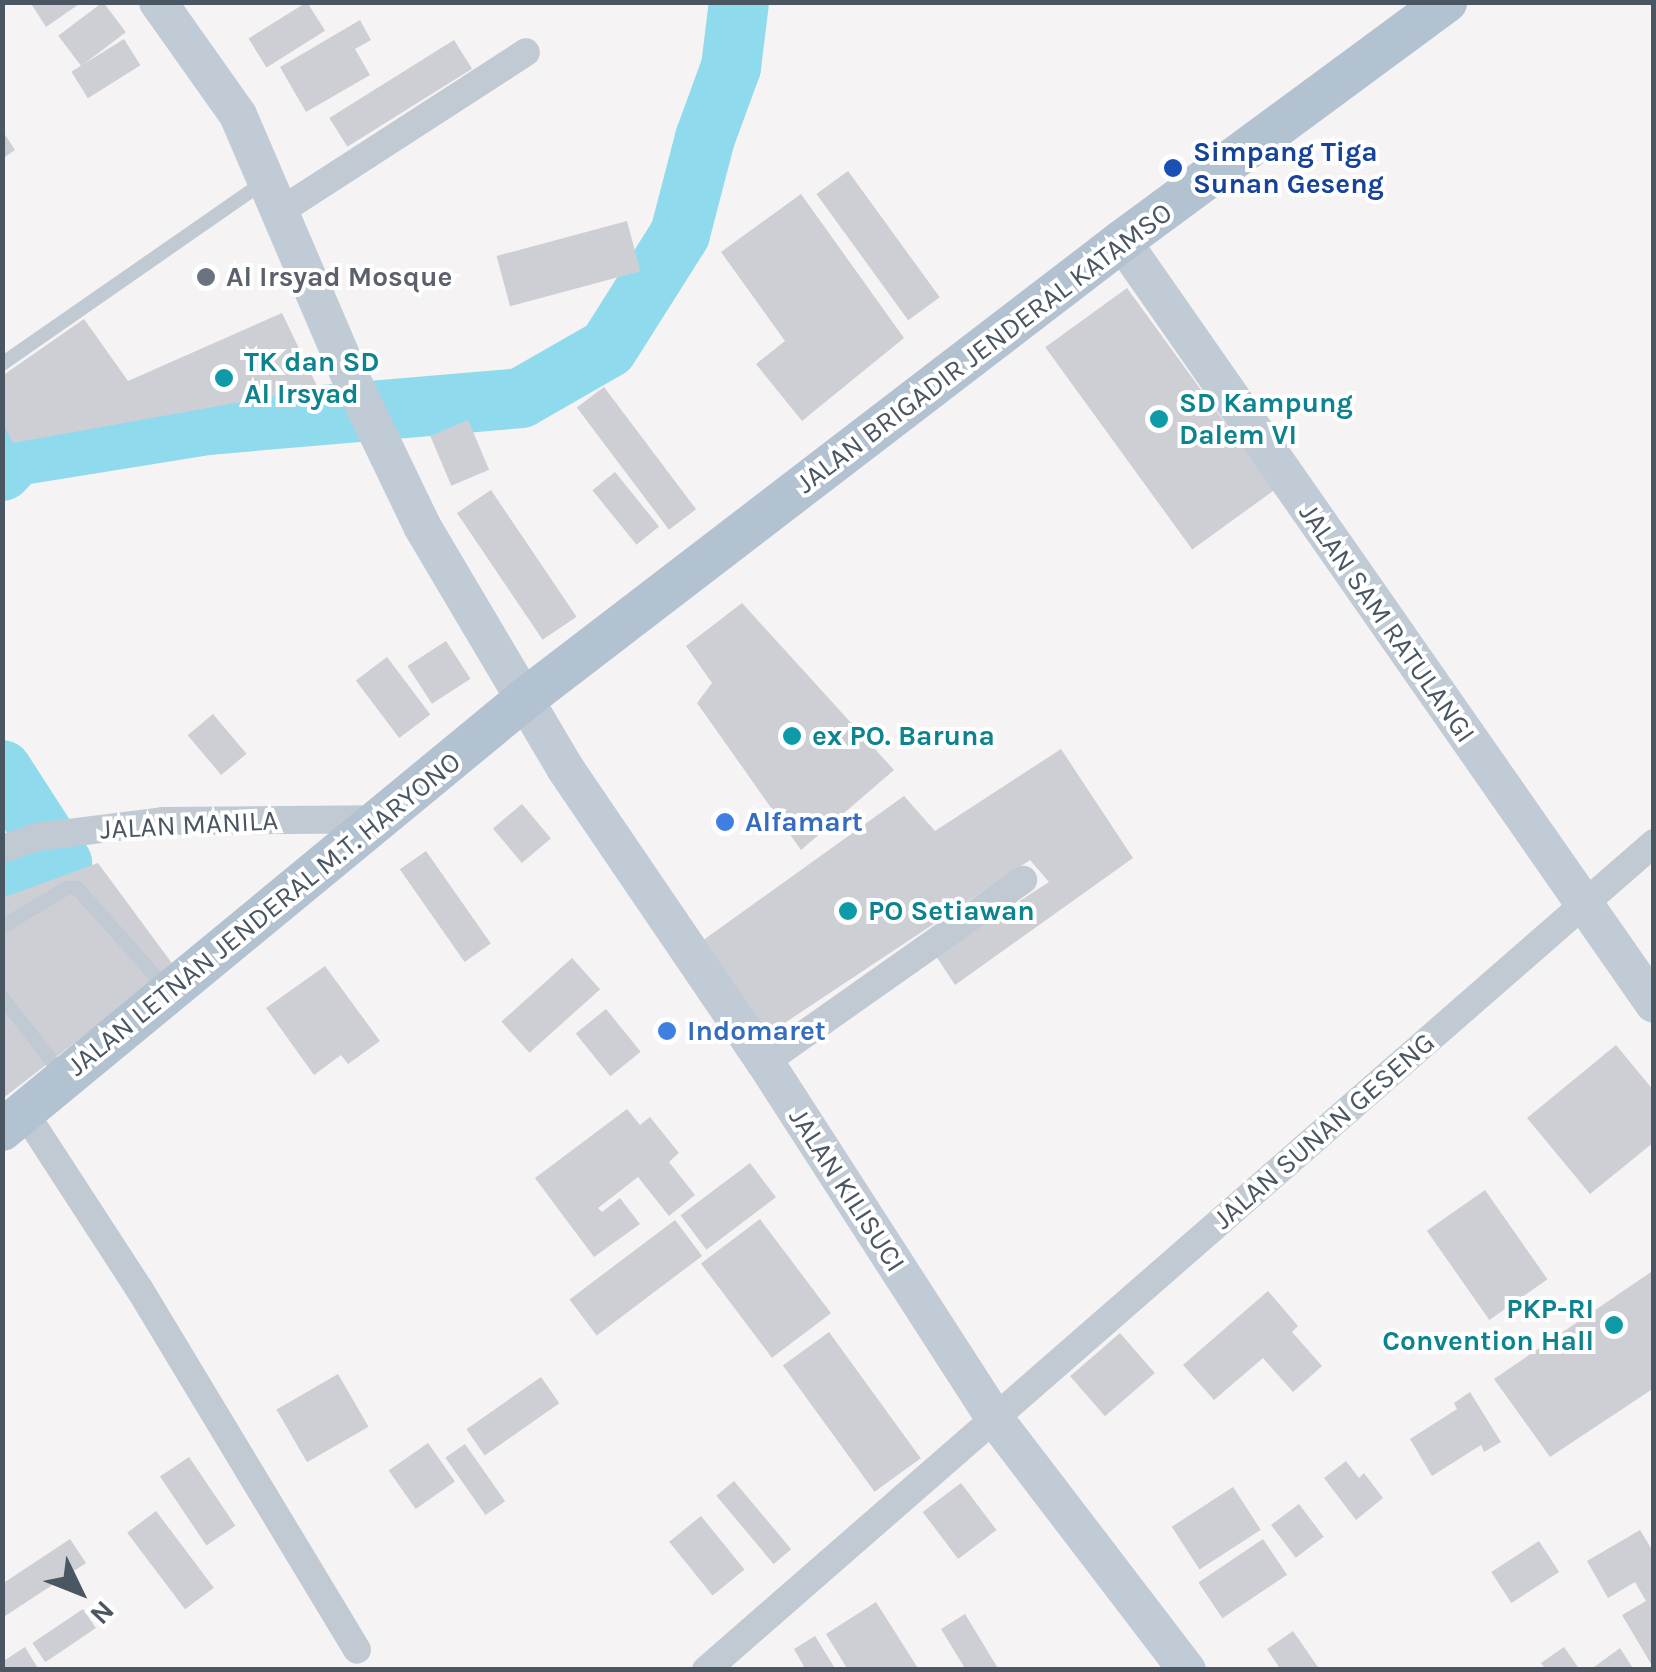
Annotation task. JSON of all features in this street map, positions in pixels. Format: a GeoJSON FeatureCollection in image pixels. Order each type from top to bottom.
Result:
{"type":"FeatureCollection","features":[{"type":"Feature","properties":{"kind":"main road","name":"JALAN KILISUCI"},"geometry":{"type":"LineString","coordinates":[[158,2],[221,87],[349,374],[422,526],[564,768],[765,1062],[995,1419],[1187,1670]]}},
{"type":"Feature","properties":{"kind":"main road","name":"JALAN BRIGADIR JENDERAL KATAMSO"},"geometry":{"type":"LineString","coordinates":[[526,698],[1122,241],[1446,2]]}},
{"type":"Feature","properties":{"kind":"main road","name":"JALAN SAM RATULANGI"},"geometry":{"type":"LineString","coordinates":[[1122,241],[1654,1004]]}},
{"type":"Feature","properties":{"kind":"main road","name":"JALAN LETNAN JENDERAL M.T. HARYONO"},"geometry":{"type":"LineString","coordinates":[[13,1120],[526,698]]}},
{"type":"Feature","properties":{"kind":"street"},"geometry":{"type":"LineString","coordinates":[[272,196],[526,52]]}},
{"type":"Feature","properties":{"kind":"street","name":"JALAN MANILA"},"geometry":{"type":"LineString","coordinates":[[2,850],[46,836],[163,820],[378,819]]}},
{"type":"Feature","properties":{"kind":"street","name":"JALAN SUNAN GESENG"},"geometry":{"type":"LineString","coordinates":[[706,1670],[1654,843]]}},
{"type":"Feature","properties":{"kind":"street"},"geometry":{"type":"LineString","coordinates":[[765,1062],[1023,880]]}},
{"type":"Feature","properties":{"kind":"street"},"geometry":{"type":"LineString","coordinates":[[13,1120],[140,1290],[358,1650]]}},
{"type":"Feature","properties":{"kind":"lane"},"geometry":{"type":"LineString","coordinates":[[2,364],[272,196]]}},
{"type":"Feature","properties":{"kind":"lane"},"geometry":{"type":"LineString","coordinates":[[2,926],[67,888],[77,888],[170,992]]}},
{"type":"Feature","properties":{"kind":"lane"},"geometry":{"type":"LineString","coordinates":[[2,997],[63,1077]]}},
{"type":"Feature","properties":{"kind":"building"},"geometry":{"type":"Polygon","coordinates":[[[30,2],[82,2],[46,27],[30,2]]]}},
{"type":"Feature","properties":{"kind":"building"},"geometry":{"type":"Polygon","coordinates":[[[103,2],[126,32],[81,66],[58,36],[103,2]]]}},
{"type":"Feature","properties":{"kind":"building"},"geometry":{"type":"Polygon","coordinates":[[[307,2],[325,31],[267,67],[248,39],[307,2]]]}},
{"type":"Feature","properties":{"kind":"building"},"geometry":{"type":"Polygon","coordinates":[[[360,20],[371,40],[355,49],[370,75],[306,112],[280,67],[360,20]]]}},
{"type":"Feature","properties":{"kind":"building"},"geometry":{"type":"Polygon","coordinates":[[[124,39],[140,65],[88,98],[71,72],[124,39]]]}},
{"type":"Feature","properties":{"kind":"building"},"geometry":{"type":"Polygon","coordinates":[[[454,40],[472,69],[347,147],[329,118],[454,40]]]}},
{"type":"Feature","properties":{"kind":"building"},"geometry":{"type":"Polygon","coordinates":[[[2,130],[15,150],[2,159],[2,130]]]}},
{"type":"Feature","properties":{"kind":"building"},"geometry":{"type":"Polygon","coordinates":[[[848,171],[940,297],[908,320],[816,194],[848,171]]]}},
{"type":"Feature","properties":{"kind":"building"},"geometry":{"type":"Polygon","coordinates":[[[801,194],[904,338],[802,421],[756,364],[785,341],[721,252],[801,194]]]}},
{"type":"Feature","properties":{"kind":"building"},"geometry":{"type":"Polygon","coordinates":[[[627,221],[640,271],[510,306],[497,256],[627,221]]]}},
{"type":"Feature","properties":{"kind":"building","name":"SD Kampung Dalem VI"},"geometry":{"type":"Polygon","coordinates":[[[1127,288],[1274,490],[1192,550],[1045,347],[1127,288]]]}},
{"type":"Feature","properties":{"kind":"building","name":"TK dan SD Al Irsyad"},"geometry":{"type":"Polygon","coordinates":[[[282,313],[318,388],[13,443],[2,421],[2,376],[84,319],[128,381],[282,313]]]}},
{"type":"Feature","properties":{"kind":"building"},"geometry":{"type":"Polygon","coordinates":[[[604,387],[696,509],[669,530],[577,407],[604,387]]]}},
{"type":"Feature","properties":{"kind":"building"},"geometry":{"type":"Polygon","coordinates":[[[468,420],[489,470],[451,486],[430,436],[468,420]]]}},
{"type":"Feature","properties":{"kind":"building"},"geometry":{"type":"Polygon","coordinates":[[[615,472],[659,526],[637,545],[592,490],[615,472]]]}},
{"type":"Feature","properties":{"kind":"building"},"geometry":{"type":"Polygon","coordinates":[[[491,490],[577,617],[543,640],[457,513],[491,490]]]}},
{"type":"Feature","properties":{"kind":"building","name":"ex PO. Baruna"},"geometry":{"type":"Polygon","coordinates":[[[742,603],[894,770],[801,850],[697,703],[712,683],[686,646],[742,603]]]}},
{"type":"Feature","properties":{"kind":"building"},"geometry":{"type":"Polygon","coordinates":[[[446,641],[471,679],[432,704],[407,666],[446,641]]]}},
{"type":"Feature","properties":{"kind":"building"},"geometry":{"type":"Polygon","coordinates":[[[387,657],[430,715],[399,738],[356,680],[387,657]]]}},
{"type":"Feature","properties":{"kind":"building"},"geometry":{"type":"Polygon","coordinates":[[[213,714],[246,754],[221,775],[188,735],[213,714]]]}},
{"type":"Feature","properties":{"kind":"building","name":"PO Setiawan"},"geometry":{"type":"Polygon","coordinates":[[[1061,749],[1133,858],[955,985],[936,956],[1049,882],[1030,860],[765,1036],[702,941],[904,796],[935,831],[1061,749]]]}},
{"type":"Feature","properties":{"kind":"building"},"geometry":{"type":"Polygon","coordinates":[[[522,804],[551,838],[522,863],[493,828],[522,804]]]}},
{"type":"Feature","properties":{"kind":"building"},"geometry":{"type":"Polygon","coordinates":[[[426,851],[491,944],[465,962],[400,869],[426,851]]]}},
{"type":"Feature","properties":{"kind":"building"},"geometry":{"type":"Polygon","coordinates":[[[98,863],[174,966],[2,1099],[2,898],[98,863]]]}},
{"type":"Feature","properties":{"kind":"building"},"geometry":{"type":"Polygon","coordinates":[[[572,958],[600,989],[530,1053],[501,1022],[572,958]]]}},
{"type":"Feature","properties":{"kind":"building"},"geometry":{"type":"Polygon","coordinates":[[[325,966],[380,1041],[348,1064],[341,1055],[314,1075],[266,1008],[325,966]]]}},
{"type":"Feature","properties":{"kind":"building"},"geometry":{"type":"Polygon","coordinates":[[[606,1009],[641,1052],[610,1076],[576,1034],[606,1009]]]}},
{"type":"Feature","properties":{"kind":"building"},"geometry":{"type":"Polygon","coordinates":[[[1616,1045],[1654,1091],[1654,1142],[1590,1194],[1527,1118],[1616,1045]]]}},
{"type":"Feature","properties":{"kind":"building"},"geometry":{"type":"Polygon","coordinates":[[[627,1109],[640,1125],[650,1117],[679,1153],[669,1162],[695,1195],[669,1216],[638,1177],[598,1208],[602,1212],[620,1198],[640,1224],[594,1257],[535,1178],[627,1109]]]}},
{"type":"Feature","properties":{"kind":"building"},"geometry":{"type":"Polygon","coordinates":[[[750,1163],[776,1197],[706,1250],[681,1215],[750,1163]]]}},
{"type":"Feature","properties":{"kind":"building"},"geometry":{"type":"Polygon","coordinates":[[[1485,1190],[1548,1279],[1489,1320],[1427,1231],[1485,1190]]]}},
{"type":"Feature","properties":{"kind":"building"},"geometry":{"type":"Polygon","coordinates":[[[760,1219],[831,1313],[772,1358],[701,1264],[760,1219]]]}},
{"type":"Feature","properties":{"kind":"building"},"geometry":{"type":"Polygon","coordinates":[[[675,1220],[702,1256],[597,1335],[570,1299],[675,1220]]]}},
{"type":"Feature","properties":{"kind":"building","name":"PKP-RI Convention Hall"},"geometry":{"type":"Polygon","coordinates":[[[1654,1270],[1654,1388],[1550,1457],[1494,1379],[1654,1270]]]}},
{"type":"Feature","properties":{"kind":"building"},"geometry":{"type":"Polygon","coordinates":[[[1268,1291],[1298,1326],[1292,1332],[1322,1366],[1293,1392],[1263,1358],[1214,1400],[1183,1365],[1268,1291]]]}},
{"type":"Feature","properties":{"kind":"building"},"geometry":{"type":"Polygon","coordinates":[[[829,1332],[921,1458],[875,1492],[783,1366],[829,1332]]]}},
{"type":"Feature","properties":{"kind":"building"},"geometry":{"type":"Polygon","coordinates":[[[1120,1333],[1155,1373],[1105,1416],[1070,1376],[1120,1333]]]}},
{"type":"Feature","properties":{"kind":"building"},"geometry":{"type":"Polygon","coordinates":[[[338,1374],[368,1427],[307,1462],[277,1410],[338,1374]]]}},
{"type":"Feature","properties":{"kind":"building"},"geometry":{"type":"Polygon","coordinates":[[[541,1377],[559,1403],[485,1455],[466,1429],[541,1377]]]}},
{"type":"Feature","properties":{"kind":"building"},"geometry":{"type":"Polygon","coordinates":[[[1470,1392],[1501,1442],[1484,1452],[1481,1445],[1432,1476],[1410,1439],[1457,1409],[1454,1403],[1470,1392]]]}},
{"type":"Feature","properties":{"kind":"building"},"geometry":{"type":"Polygon","coordinates":[[[428,1443],[455,1482],[416,1509],[389,1471],[428,1443]]]}},
{"type":"Feature","properties":{"kind":"building"},"geometry":{"type":"Polygon","coordinates":[[[465,1444],[505,1501],[485,1515],[445,1458],[465,1444]]]}},
{"type":"Feature","properties":{"kind":"building"},"geometry":{"type":"Polygon","coordinates":[[[189,1457],[235,1526],[206,1545],[160,1477],[189,1457]]]}},
{"type":"Feature","properties":{"kind":"building"},"geometry":{"type":"Polygon","coordinates":[[[1346,1461],[1359,1478],[1364,1473],[1383,1498],[1356,1520],[1324,1478],[1346,1461]]]}},
{"type":"Feature","properties":{"kind":"building"},"geometry":{"type":"Polygon","coordinates":[[[734,1481],[791,1549],[774,1564],[716,1496],[734,1481]]]}},
{"type":"Feature","properties":{"kind":"building"},"geometry":{"type":"Polygon","coordinates":[[[961,1483],[997,1530],[958,1559],[923,1512],[961,1483]]]}},
{"type":"Feature","properties":{"kind":"building"},"geometry":{"type":"Polygon","coordinates":[[[1233,1487],[1261,1530],[1200,1570],[1172,1527],[1233,1487]]]}},
{"type":"Feature","properties":{"kind":"building"},"geometry":{"type":"Polygon","coordinates":[[[1299,1504],[1324,1537],[1296,1558],[1271,1525],[1299,1504]]]}},
{"type":"Feature","properties":{"kind":"building"},"geometry":{"type":"Polygon","coordinates":[[[156,1511],[214,1588],[185,1609],[127,1533],[156,1511]]]}},
{"type":"Feature","properties":{"kind":"building"},"geometry":{"type":"Polygon","coordinates":[[[701,1516],[744,1570],[713,1595],[669,1542],[701,1516]]]}},
{"type":"Feature","properties":{"kind":"building"},"geometry":{"type":"Polygon","coordinates":[[[1640,1530],[1654,1553],[1654,1669],[1622,1615],[1646,1601],[1635,1582],[1608,1598],[1587,1561],[1640,1530]]]}},
{"type":"Feature","properties":{"kind":"building"},"geometry":{"type":"Polygon","coordinates":[[[70,1539],[86,1563],[2,1618],[2,1584],[70,1539]]]}},
{"type":"Feature","properties":{"kind":"building"},"geometry":{"type":"Polygon","coordinates":[[[1263,1539],[1287,1575],[1222,1618],[1198,1583],[1263,1539]]]}},
{"type":"Feature","properties":{"kind":"building"},"geometry":{"type":"Polygon","coordinates":[[[1539,1541],[1559,1572],[1511,1603],[1491,1572],[1539,1541]]]}},
{"type":"Feature","properties":{"kind":"building"},"geometry":{"type":"Polygon","coordinates":[[[876,1602],[919,1670],[848,1670],[826,1634],[876,1602]]]}},
{"type":"Feature","properties":{"kind":"building"},"geometry":{"type":"Polygon","coordinates":[[[83,1609],[96,1628],[45,1662],[32,1643],[83,1609]]]}},
{"type":"Feature","properties":{"kind":"building"},"geometry":{"type":"Polygon","coordinates":[[[965,1614],[999,1670],[966,1670],[941,1629],[965,1614]]]}},
{"type":"Feature","properties":{"kind":"building"},"geometry":{"type":"Polygon","coordinates":[[[1293,1631],[1320,1670],[1281,1670],[1267,1649],[1293,1631]]]}},
{"type":"Feature","properties":{"kind":"building"},"geometry":{"type":"Polygon","coordinates":[[[815,1636],[836,1670],[806,1670],[794,1649],[815,1636]]]}},
{"type":"Feature","properties":{"kind":"building"},"geometry":{"type":"Polygon","coordinates":[[[25,1647],[39,1670],[2,1670],[2,1662],[25,1647]]]}},
{"type":"Feature","properties":{"kind":"building"},"geometry":{"type":"Polygon","coordinates":[[[1564,1647],[1580,1670],[1546,1670],[1541,1663],[1564,1647]]]}},
{"type":"Feature","properties":{"kind":"building"},"geometry":{"type":"Polygon","coordinates":[[[1620,1648],[1634,1670],[1590,1670],[1620,1648]]]}},
{"type":"Feature","properties":{"kind":"waterway"},"geometry":{"type":"LineString","coordinates":[[2,471],[16,456],[207,425],[521,398],[608,348],[680,234],[705,138],[731,67],[739,2]]}},
{"type":"Feature","properties":{"kind":"waterway"},"geometry":{"type":"LineString","coordinates":[[2,770],[62,863],[2,884]]}},
{"type":"Feature","properties":{"kind":"place","name":"Simpang Tiga Sunan Geseng"},"geometry":{"type":"Point","coordinates":[1173,168]}},
{"type":"Feature","properties":{"kind":"place","name":"Al Irsyad Mosque"},"geometry":{"type":"Point","coordinates":[206,277]}},
{"type":"Feature","properties":{"kind":"place","name":"TK dan SD Al Irsyad"},"geometry":{"type":"Point","coordinates":[224,378]}},
{"type":"Feature","properties":{"kind":"place","name":"SD Kampung Dalem VI"},"geometry":{"type":"Point","coordinates":[1159,419]}},
{"type":"Feature","properties":{"kind":"place","name":"ex PO. Baruna"},"geometry":{"type":"Point","coordinates":[792,736]}},
{"type":"Feature","properties":{"kind":"place","name":"Alfamart"},"geometry":{"type":"Point","coordinates":[725,822]}},
{"type":"Feature","properties":{"kind":"place","name":"PO Setiawan"},"geometry":{"type":"Point","coordinates":[848,911]}},
{"type":"Feature","properties":{"kind":"place","name":"Indomaret"},"geometry":{"type":"Point","coordinates":[667,1031]}},
{"type":"Feature","properties":{"kind":"place","name":"PKP-RI Convention Hall"},"geometry":{"type":"Point","coordinates":[1614,1325]}}]}
